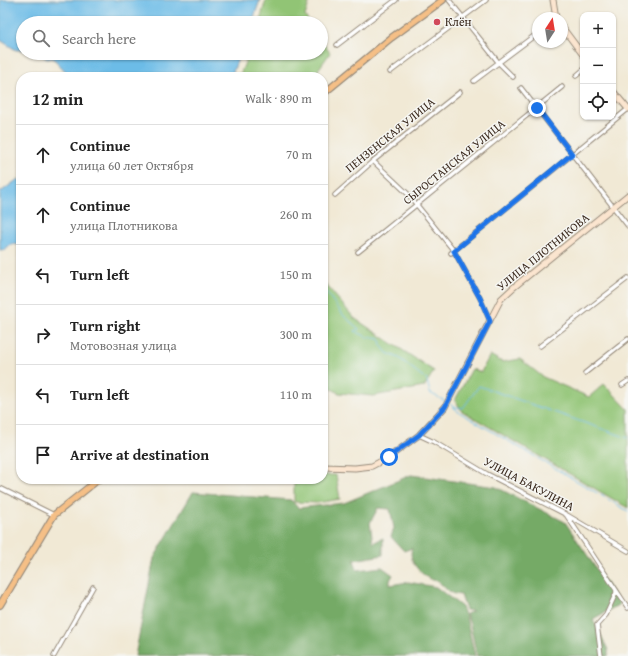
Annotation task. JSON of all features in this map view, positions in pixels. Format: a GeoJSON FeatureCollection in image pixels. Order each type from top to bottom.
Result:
{"type":"FeatureCollection","features":[{"type":"Feature","properties":{"kind":"main road"},"geometry":{"type":"LineString","coordinates":[[328,90],[390,38],[443,0]]}},
{"type":"Feature","properties":{"kind":"main road"},"geometry":{"type":"LineString","coordinates":[[0,605],[54,515],[93,484]]}},
{"type":"Feature","properties":{"kind":"street"},"geometry":{"type":"LineString","coordinates":[[337,44],[396,0]]}},
{"type":"Feature","properties":{"kind":"street"},"geometry":{"type":"LineString","coordinates":[[449,0],[512,77]]}},
{"type":"Feature","properties":{"kind":"street"},"geometry":{"type":"LineString","coordinates":[[390,72],[486,0]]}},
{"type":"Feature","properties":{"kind":"street"},"geometry":{"type":"LineString","coordinates":[[553,0],[555,12]]}},
{"type":"Feature","properties":{"kind":"street"},"geometry":{"type":"LineString","coordinates":[[568,35],[580,51]]}},
{"type":"Feature","properties":{"kind":"street"},"geometry":{"type":"LineString","coordinates":[[474,81],[532,38]]}},
{"type":"Feature","properties":{"kind":"street"},"geometry":{"type":"LineString","coordinates":[[576,76],[580,73]]}},
{"type":"Feature","properties":{"kind":"street","name":"СЫРОСТАНСКАЯ УЛИЦА"},"geometry":{"type":"LineString","coordinates":[[358,252],[562,87]]}},
{"type":"Feature","properties":{"kind":"street"},"geometry":{"type":"LineString","coordinates":[[520,88],[628,226]]}},
{"type":"Feature","properties":{"kind":"street","name":"ПЕНЗЕНСКАЯ УЛИЦА"},"geometry":{"type":"LineString","coordinates":[[335,195],[373,161],[460,92]]}},
{"type":"Feature","properties":{"kind":"street"},"geometry":{"type":"LineString","coordinates":[[453,252],[628,109],[616,95]]}},
{"type":"Feature","properties":{"kind":"street"},"geometry":{"type":"LineString","coordinates":[[373,161],[408,194],[442,234],[480,298],[490,321]]}},
{"type":"Feature","properties":{"kind":"street","name":"УЛИЦА ПЛОТНИКОВА"},"geometry":{"type":"LineString","coordinates":[[328,467],[355,468],[372,466],[389,457],[419,435],[445,407],[501,299],[628,195]]}},
{"type":"Feature","properties":{"kind":"street"},"geometry":{"type":"LineString","coordinates":[[540,346],[628,278]]}},
{"type":"Feature","properties":{"kind":"street"},"geometry":{"type":"LineString","coordinates":[[585,373],[628,339]]}},
{"type":"Feature","properties":{"kind":"street"},"geometry":{"type":"LineString","coordinates":[[622,385],[628,381]]}},
{"type":"Feature","properties":{"kind":"street","name":"УЛИЦА БАКУЛИНА"},"geometry":{"type":"LineString","coordinates":[[419,435],[434,442],[487,474],[566,515],[628,551]]}},
{"type":"Feature","properties":{"kind":"street"},"geometry":{"type":"LineString","coordinates":[[0,488],[54,515]]}},
{"type":"Feature","properties":{"kind":"street"},"geometry":{"type":"LineString","coordinates":[[566,515],[628,608]]}},
{"type":"Feature","properties":{"kind":"street"},"geometry":{"type":"LineString","coordinates":[[54,656],[93,587]]}},
{"type":"Feature","properties":{"kind":"street"},"geometry":{"type":"LineString","coordinates":[[601,656],[598,625],[606,615],[616,593],[615,590]]}},
{"type":"Feature","properties":{"kind":"green space"},"geometry":{"type":"Polygon","coordinates":[[[266,0],[310,0],[305,16],[261,16],[266,0]]]}},
{"type":"Feature","properties":{"kind":"green space"},"geometry":{"type":"Polygon","coordinates":[[[246,60],[325,60],[317,72],[241,72],[246,60]]]}},
{"type":"Feature","properties":{"kind":"green space"},"geometry":{"type":"Polygon","coordinates":[[[328,287],[354,318],[434,371],[424,387],[373,396],[339,393],[328,387],[328,287]]]}},
{"type":"Feature","properties":{"kind":"green space"},"geometry":{"type":"Polygon","coordinates":[[[490,355],[502,362],[520,359],[543,377],[589,397],[604,384],[628,409],[628,508],[462,411],[455,400],[472,369],[481,372],[490,355]]]}},
{"type":"Feature","properties":{"kind":"green space"},"geometry":{"type":"Polygon","coordinates":[[[328,475],[336,475],[340,499],[317,503],[294,502],[294,484],[328,484],[328,475]]]}},
{"type":"Feature","properties":{"kind":"green space"},"geometry":{"type":"Polygon","coordinates":[[[411,475],[496,487],[565,522],[620,604],[593,619],[608,650],[608,656],[477,656],[470,624],[466,614],[473,611],[466,610],[461,595],[449,592],[437,581],[431,580],[417,569],[411,557],[412,548],[404,551],[391,537],[394,528],[390,509],[378,508],[370,523],[373,543],[383,538],[383,555],[354,560],[357,570],[382,567],[393,575],[390,580],[390,585],[408,582],[436,587],[462,607],[466,617],[475,656],[135,656],[154,558],[193,492],[291,500],[298,508],[344,503],[411,475]]]}},
{"type":"Feature","properties":{"kind":"water"},"geometry":{"type":"Polygon","coordinates":[[[0,0],[260,0],[254,16],[16,16],[16,50],[0,40],[0,0]]]}},
{"type":"Feature","properties":{"kind":"water"},"geometry":{"type":"Polygon","coordinates":[[[55,60],[237,60],[233,72],[66,72],[55,60]]]}},
{"type":"Feature","properties":{"kind":"water"},"geometry":{"type":"Polygon","coordinates":[[[16,180],[16,244],[11,244],[4,250],[0,250],[0,191],[16,180]]]}},
{"type":"Feature","properties":{"kind":"waterway"},"geometry":{"type":"LineString","coordinates":[[328,295],[344,316],[359,329],[355,331],[367,337],[380,339],[381,345],[387,353],[399,358],[427,380],[430,393],[445,401]]}},
{"type":"Feature","properties":{"kind":"waterway"},"geometry":{"type":"LineString","coordinates":[[454,407],[463,408],[479,386],[628,438]]}},
{"type":"Feature","properties":{"kind":"waterway"},"geometry":{"type":"LineString","coordinates":[[450,404],[459,412],[628,511]]}},
{"type":"Feature","properties":{"kind":"place","name":"Клён"},"geometry":{"type":"Point","coordinates":[437,22]}},
{"type":"Feature","properties":{"kind":"route"},"geometry":{"type":"LineString","coordinates":[[389,457],[419,435],[445,407],[490,321],[480,298],[454,251],[572,154],[537,108]]}}]}
